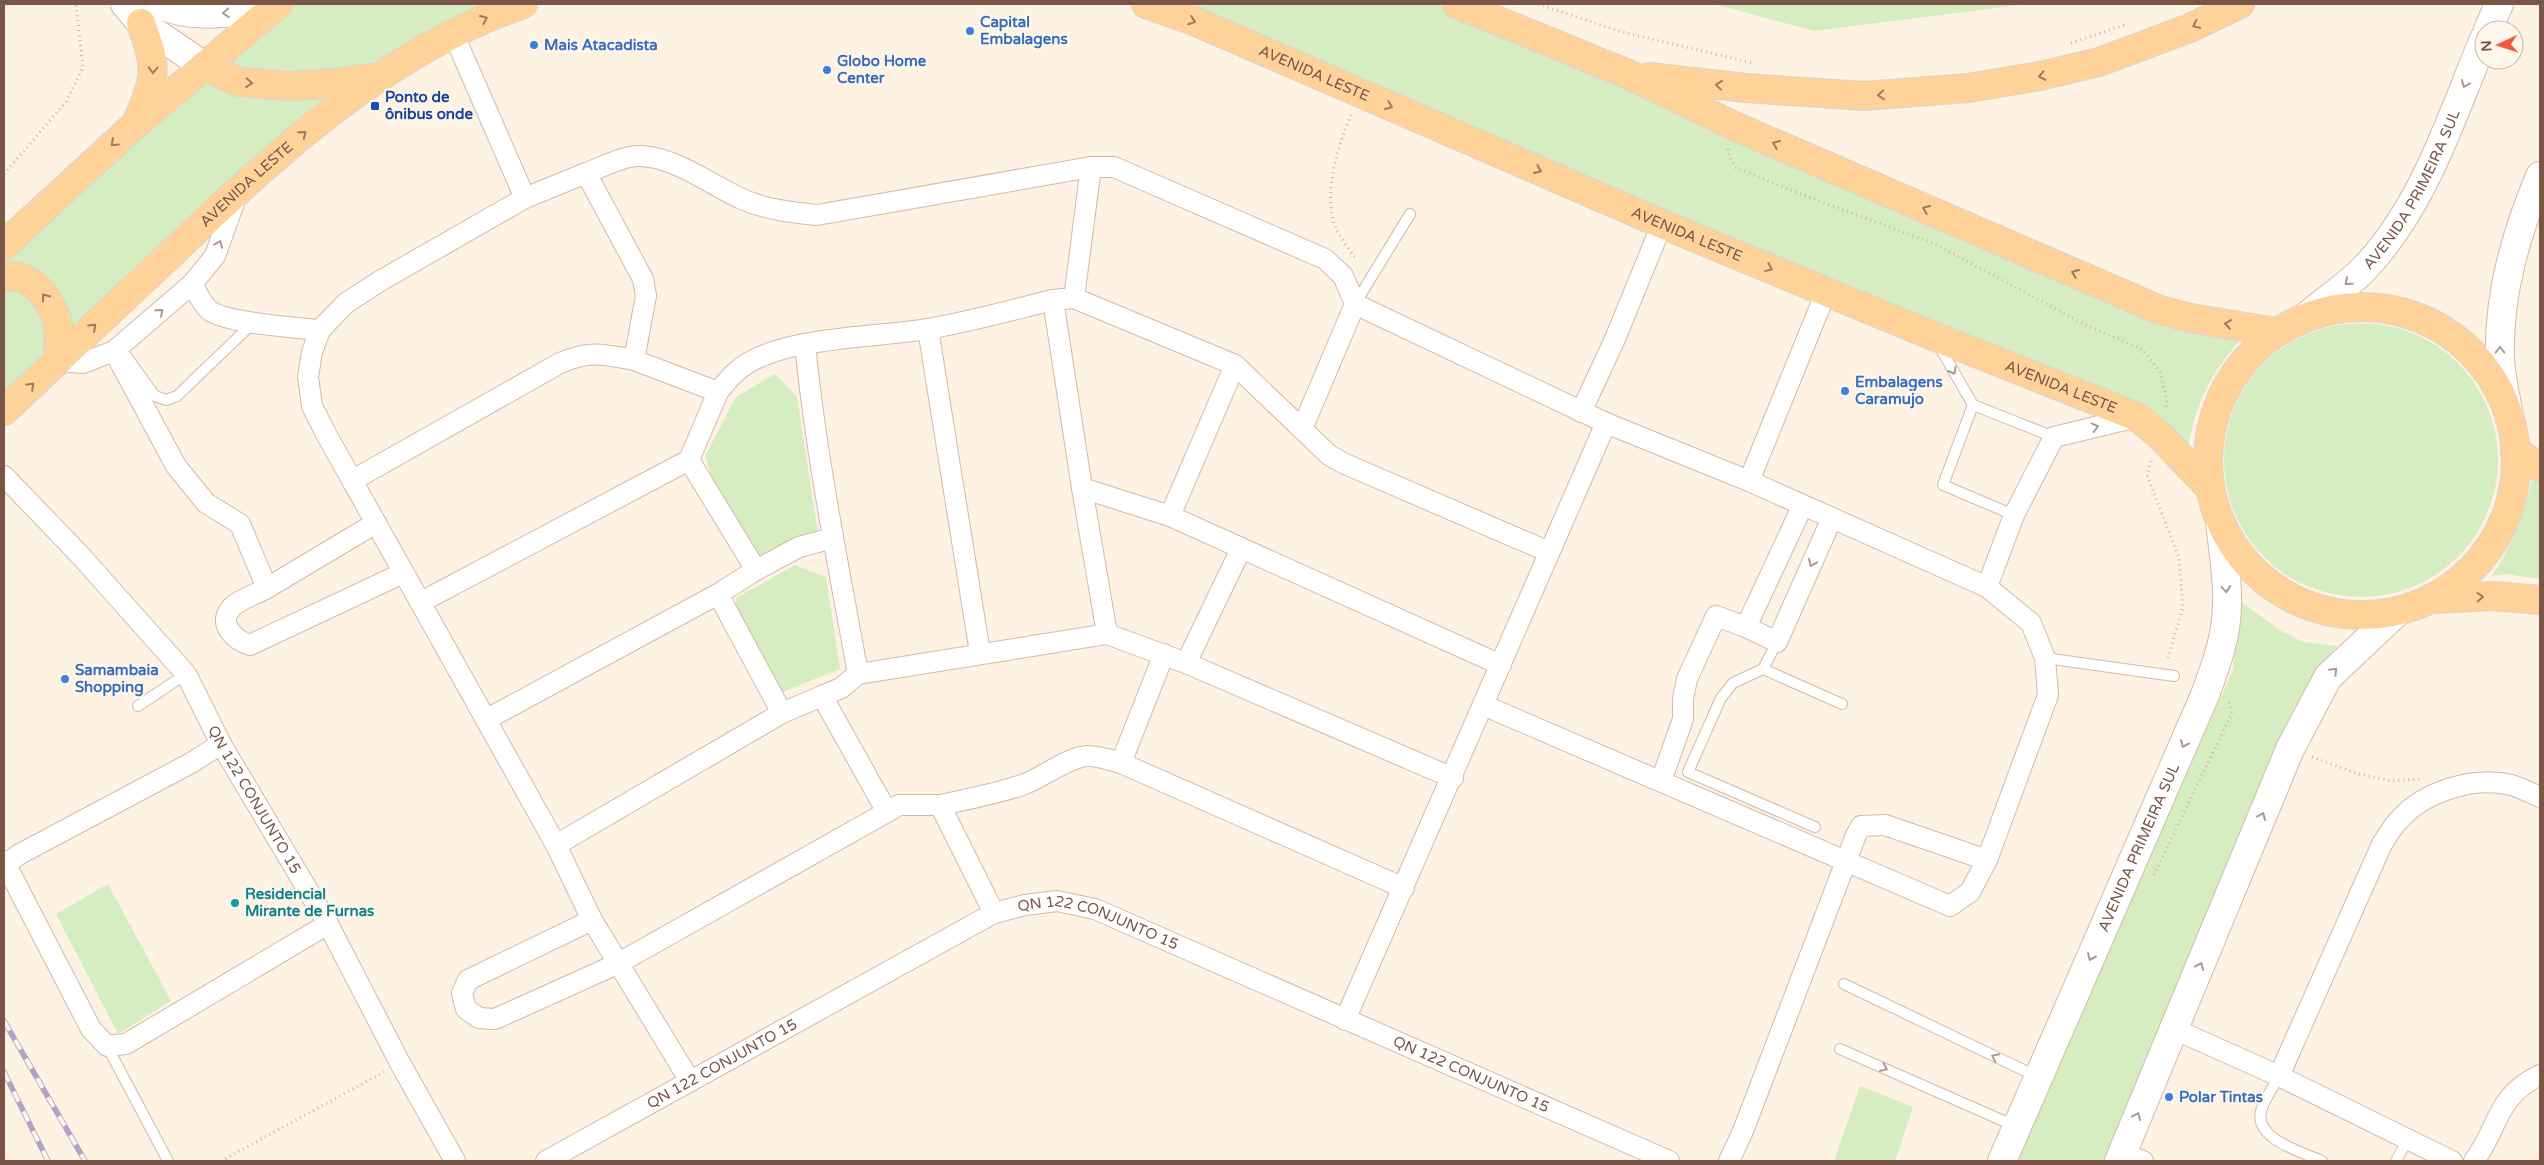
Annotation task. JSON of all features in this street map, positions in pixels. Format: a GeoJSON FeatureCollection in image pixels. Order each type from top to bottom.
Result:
{"type":"FeatureCollection","features":[{"type":"Feature","properties":{"kind":"main road","name":"AVENIDA LESTE"},"geometry":{"type":"LineString","coordinates":[[4,412],[239,189],[306,132],[380,76],[453,32],[523,4]]}},
{"type":"Feature","properties":{"kind":"main road","name":"AVENIDA LESTE"},"geometry":{"type":"LineString","coordinates":[[1146,4],[1194,21],[1662,224],[2137,417],[2159,435],[2210,488]]}},
{"type":"Feature","properties":{"kind":"main road"},"geometry":{"type":"LineString","coordinates":[[1456,4],[1628,74],[1732,125],[2160,310],[2191,318],[2276,332]]}},
{"type":"Feature","properties":{"kind":"main road"},"geometry":{"type":"LineString","coordinates":[[1628,74],[1746,88],[1864,96],[1968,88],[2040,76],[2099,62],[2190,28],[2240,4]]}},
{"type":"Feature","properties":{"kind":"main road"},"geometry":{"type":"LineString","coordinates":[[2492,20],[2499,4]]}},
{"type":"Feature","properties":{"kind":"main road"},"geometry":{"type":"LineString","coordinates":[[142,10],[211,14],[276,5]]}},
{"type":"Feature","properties":{"kind":"main road"},"geometry":{"type":"LineString","coordinates":[[4,246],[137,122],[276,5]]}},
{"type":"Feature","properties":{"kind":"main road"},"geometry":{"type":"LineString","coordinates":[[142,10],[204,66],[240,82],[288,86],[338,83],[380,76]]}},
{"type":"Feature","properties":{"kind":"main road"},"geometry":{"type":"LineString","coordinates":[[137,122],[153,85],[153,58],[142,10]]}},
{"type":"Feature","properties":{"kind":"main road","name":"AVENIDA PRIMEIRA SUL"},"geometry":{"type":"LineString","coordinates":[[2308,315],[2363,269],[2407,212],[2431,164],[2474,63]]}},
{"type":"Feature","properties":{"kind":"main road"},"geometry":{"type":"LineString","coordinates":[[2509,416],[2494,383],[2473,354],[2445,331],[2414,315],[2379,307],[2343,307],[2308,315],[2276,332],[2249,355],[2228,384],[2217,409],[2208,452],[2210,488],[2220,523],[2238,554],[2263,580],[2293,599],[2327,612],[2362,616],[2398,611],[2431,599],[2461,579],[2486,553],[2503,522],[2514,487],[2515,451],[2500,361],[2500,322],[2507,271],[2540,176]]}},
{"type":"Feature","properties":{"kind":"main road"},"geometry":{"type":"LineString","coordinates":[[4,277],[28,280],[48,300],[58,325],[58,360]]}},
{"type":"Feature","properties":{"kind":"main road"},"geometry":{"type":"LineString","coordinates":[[2515,451],[2540,467]]}},
{"type":"Feature","properties":{"kind":"main road","name":"AVENIDA PRIMEIRA SUL"},"geometry":{"type":"LineString","coordinates":[[2002,1161],[2205,695],[2225,632],[2228,603],[2220,523]]}},
{"type":"Feature","properties":{"kind":"main road"},"geometry":{"type":"LineString","coordinates":[[2431,599],[2494,596],[2540,600]]}},
{"type":"Feature","properties":{"kind":"main road"},"geometry":{"type":"LineString","coordinates":[[2128,1158],[2174,1029],[2290,749],[2328,677],[2398,611]]}},
{"type":"Feature","properties":{"kind":"street"},"geometry":{"type":"LineString","coordinates":[[453,32],[525,198]]}},
{"type":"Feature","properties":{"kind":"street"},"geometry":{"type":"LineString","coordinates":[[690,1081],[592,920],[556,845],[487,719],[403,573],[312,406],[308,377],[312,352],[320,330],[346,303],[380,281],[525,198],[630,157],[656,158],[687,170],[743,199],[775,210],[817,215],[1091,167],[1114,167],[1325,259],[1343,276],[1355,304],[1581,412],[1748,481],[1802,507],[1832,518],[1986,587],[2031,623],[2045,658],[2048,695],[1987,860],[1970,892],[1950,906],[1483,705]]}},
{"type":"Feature","properties":{"kind":"street"},"geometry":{"type":"LineString","coordinates":[[1074,298],[1091,167]]}},
{"type":"Feature","properties":{"kind":"street"},"geometry":{"type":"LineString","coordinates":[[586,173],[643,279],[646,296],[634,360]]}},
{"type":"Feature","properties":{"kind":"street"},"geometry":{"type":"LineString","coordinates":[[58,360],[83,363],[117,349],[192,284],[215,256],[239,189]]}},
{"type":"Feature","properties":{"kind":"street"},"geometry":{"type":"LineString","coordinates":[[1581,412],[1615,339],[1662,224]]}},
{"type":"Feature","properties":{"kind":"street"},"geometry":{"type":"LineString","coordinates":[[192,284],[210,311],[233,319],[320,330]]}},
{"type":"Feature","properties":{"kind":"street"},"geometry":{"type":"LineString","coordinates":[[1748,481],[1826,292]]}},
{"type":"Feature","properties":{"kind":"street"},"geometry":{"type":"LineString","coordinates":[[421,602],[689,460],[718,392],[736,371],[755,359],[773,351],[805,344],[928,329],[1054,300],[1074,298],[1235,365],[1329,455],[1343,463],[1549,552]]}},
{"type":"Feature","properties":{"kind":"street"},"geometry":{"type":"LineString","coordinates":[[1054,300],[1082,488],[1107,634]]}},
{"type":"Feature","properties":{"kind":"street"},"geometry":{"type":"LineString","coordinates":[[1302,429],[1355,304]]}},
{"type":"Feature","properties":{"kind":"street"},"geometry":{"type":"LineString","coordinates":[[928,329],[980,653]]}},
{"type":"Feature","properties":{"kind":"street"},"geometry":{"type":"LineString","coordinates":[[805,344],[810,392],[833,538],[858,674]]}},
{"type":"Feature","properties":{"kind":"street"},"geometry":{"type":"LineString","coordinates":[[117,349],[176,466],[206,503],[240,524],[267,588]]}},
{"type":"Feature","properties":{"kind":"street"},"geometry":{"type":"LineString","coordinates":[[353,480],[560,363],[579,355],[599,354],[634,360],[718,392]]}},
{"type":"Feature","properties":{"kind":"street"},"geometry":{"type":"LineString","coordinates":[[1170,516],[1235,365]]}},
{"type":"Feature","properties":{"kind":"street"},"geometry":{"type":"LineString","coordinates":[[1986,587],[2014,515],[2054,437],[2137,417]]}},
{"type":"Feature","properties":{"kind":"street"},"geometry":{"type":"LineString","coordinates":[[1345,1020],[1453,778],[1500,664],[1606,423]]}},
{"type":"Feature","properties":{"kind":"street"},"geometry":{"type":"LineString","coordinates":[[689,460],[756,570]]}},
{"type":"Feature","properties":{"kind":"street","name":"QN 122 CONJUNTO 15"},"geometry":{"type":"LineString","coordinates":[[4,476],[80,555],[186,674],[221,744],[328,924],[400,1063],[455,1161]]}},
{"type":"Feature","properties":{"kind":"street"},"geometry":{"type":"LineString","coordinates":[[1082,488],[1170,516],[1500,664]]}},
{"type":"Feature","properties":{"kind":"street"},"geometry":{"type":"LineString","coordinates":[[1746,627],[1802,507]]}},
{"type":"Feature","properties":{"kind":"street"},"geometry":{"type":"LineString","coordinates":[[1661,781],[1684,719],[1683,699],[1687,679],[1716,616],[1746,627],[1777,642],[1832,518]]}},
{"type":"Feature","properties":{"kind":"street"},"geometry":{"type":"LineString","coordinates":[[376,523],[232,607],[227,618],[227,624],[233,636],[238,641],[250,645],[403,573]]}},
{"type":"Feature","properties":{"kind":"street"},"geometry":{"type":"LineString","coordinates":[[487,719],[718,594],[756,570],[799,547],[833,538]]}},
{"type":"Feature","properties":{"kind":"street"},"geometry":{"type":"LineString","coordinates":[[1186,663],[1241,549]]}},
{"type":"Feature","properties":{"kind":"street"},"geometry":{"type":"LineString","coordinates":[[718,594],[782,713]]}},
{"type":"Feature","properties":{"kind":"street"},"geometry":{"type":"LineString","coordinates":[[556,845],[782,713],[841,688],[858,674],[1107,634],[1186,663],[1453,778]]}},
{"type":"Feature","properties":{"kind":"street"},"geometry":{"type":"LineString","coordinates":[[1121,763],[1164,654]]}},
{"type":"Feature","properties":{"kind":"street"},"geometry":{"type":"LineString","coordinates":[[822,696],[887,812]]}},
{"type":"Feature","properties":{"kind":"street"},"geometry":{"type":"LineString","coordinates":[[221,744],[192,763],[5,863],[91,1029],[107,1046],[126,1044],[328,924]]}},
{"type":"Feature","properties":{"kind":"street"},"geometry":{"type":"LineString","coordinates":[[592,920],[468,980],[462,993],[466,1009],[479,1018],[495,1019],[618,964],[887,812],[906,804],[940,805],[999,792],[1043,776],[1076,758],[1087,756],[1121,763],[1404,888]]}},
{"type":"Feature","properties":{"kind":"street"},"geometry":{"type":"LineString","coordinates":[[2279,1076],[2382,844],[2400,818],[2428,798],[2451,788],[2493,783],[2511,786],[2540,797]]}},
{"type":"Feature","properties":{"kind":"street"},"geometry":{"type":"LineString","coordinates":[[940,805],[994,913]]}},
{"type":"Feature","properties":{"kind":"street"},"geometry":{"type":"LineString","coordinates":[[1729,1161],[1746,1122],[1845,861],[1861,826],[1885,826],[1987,860]]}},
{"type":"Feature","properties":{"kind":"street","name":"QN 122 CONJUNTO 15"},"geometry":{"type":"LineString","coordinates":[[546,1161],[994,913],[1025,904],[1057,901],[1095,909],[1669,1161]]}},
{"type":"Feature","properties":{"kind":"street"},"geometry":{"type":"LineString","coordinates":[[2174,1029],[2279,1076],[2452,1161]]}},
{"type":"Feature","properties":{"kind":"street"},"geometry":{"type":"LineString","coordinates":[[2482,1158],[2506,1100],[2524,1083],[2540,1075]]}},
{"type":"Feature","properties":{"kind":"lane"},"geometry":{"type":"LineString","coordinates":[[1355,304],[1410,214]]}},
{"type":"Feature","properties":{"kind":"lane"},"geometry":{"type":"LineString","coordinates":[[117,349],[156,396],[166,400],[177,396],[254,322]]}},
{"type":"Feature","properties":{"kind":"lane"},"geometry":{"type":"LineString","coordinates":[[1934,336],[1974,405],[2054,437]]}},
{"type":"Feature","properties":{"kind":"lane"},"geometry":{"type":"LineString","coordinates":[[1974,405],[1943,485],[2014,515]]}},
{"type":"Feature","properties":{"kind":"lane"},"geometry":{"type":"LineString","coordinates":[[1777,642],[1763,669],[1733,683],[1721,698],[1688,772],[1815,827]]}},
{"type":"Feature","properties":{"kind":"lane"},"geometry":{"type":"LineString","coordinates":[[2045,658],[2174,676]]}},
{"type":"Feature","properties":{"kind":"lane"},"geometry":{"type":"LineString","coordinates":[[1763,669],[1842,704]]}},
{"type":"Feature","properties":{"kind":"lane"},"geometry":{"type":"LineString","coordinates":[[138,706],[186,674]]}},
{"type":"Feature","properties":{"kind":"lane"},"geometry":{"type":"LineString","coordinates":[[1844,984],[2039,1078]]}},
{"type":"Feature","properties":{"kind":"lane"},"geometry":{"type":"LineString","coordinates":[[107,1046],[168,1161]]}},
{"type":"Feature","properties":{"kind":"lane"},"geometry":{"type":"LineString","coordinates":[[1840,1048],[2017,1127]]}},
{"type":"Feature","properties":{"kind":"lane"},"geometry":{"type":"LineString","coordinates":[[2279,1076],[2261,1111],[2260,1125],[2268,1136],[2322,1161]]}},
{"type":"Feature","properties":{"kind":"lane"},"geometry":{"type":"LineString","coordinates":[[2396,1161],[2408,1139]]}},
{"type":"Feature","properties":{"kind":"path"},"geometry":{"type":"LineString","coordinates":[[4,174],[66,102],[83,67],[76,4]]}},
{"type":"Feature","properties":{"kind":"path"},"geometry":{"type":"LineString","coordinates":[[1538,4],[1618,32],[1763,65],[1746,88]]}},
{"type":"Feature","properties":{"kind":"path"},"geometry":{"type":"LineString","coordinates":[[2063,45],[2133,22]]}},
{"type":"Feature","properties":{"kind":"path"},"geometry":{"type":"LineString","coordinates":[[1358,262],[1336,228],[1332,216],[1332,191],[1340,141],[1360,93]]}},
{"type":"Feature","properties":{"kind":"path"},"geometry":{"type":"LineString","coordinates":[[1732,125],[1728,153],[1734,167],[1935,244],[2088,326],[2142,350],[2160,372],[2167,402],[2147,475],[2179,558],[2183,607],[2167,664],[2174,676]]}},
{"type":"Feature","properties":{"kind":"path"},"geometry":{"type":"LineString","coordinates":[[2152,881],[2232,713],[2230,702],[2205,695]]}},
{"type":"Feature","properties":{"kind":"path"},"geometry":{"type":"LineString","coordinates":[[2290,749],[2359,774],[2392,781],[2428,778],[2451,788]]}},
{"type":"Feature","properties":{"kind":"path"},"geometry":{"type":"LineString","coordinates":[[221,1161],[400,1063]]}},
{"type":"Feature","properties":{"kind":"green space"},"geometry":{"type":"Polygon","coordinates":[[[283,4],[538,4],[454,40],[385,84],[207,66],[283,4]]]}},
{"type":"Feature","properties":{"kind":"green space"},"geometry":{"type":"Polygon","coordinates":[[[1148,4],[1438,4],[2156,320],[2274,317],[2241,340],[2227,356],[2209,383],[2192,427],[2187,458],[2155,437],[1148,4]]]}},
{"type":"Feature","properties":{"kind":"green space"},"geometry":{"type":"Polygon","coordinates":[[[1714,4],[2029,4],[1814,31],[1714,4]]]}},
{"type":"Feature","properties":{"kind":"green space"},"geometry":{"type":"Polygon","coordinates":[[[205,68],[381,87],[240,191],[50,364],[45,302],[4,277],[4,244],[205,68]]]}},
{"type":"Feature","properties":{"kind":"green space"},"geometry":{"type":"Polygon","coordinates":[[[4,280],[21,283],[52,330],[47,367],[4,413],[4,280]]]}},
{"type":"Feature","properties":{"kind":"green space"},"geometry":{"type":"Polygon","coordinates":[[[2361,323],[2388,326],[2413,333],[2437,346],[2458,363],[2475,384],[2488,408],[2495,433],[2498,460],[2495,487],[2488,512],[2475,536],[2458,557],[2437,574],[2413,587],[2388,594],[2361,597],[2334,594],[2309,587],[2285,574],[2264,557],[2247,536],[2234,512],[2227,487],[2224,460],[2227,433],[2234,408],[2247,384],[2264,363],[2285,346],[2309,333],[2334,326],[2361,323]]]}},
{"type":"Feature","properties":{"kind":"green space"},"geometry":{"type":"Polygon","coordinates":[[[775,374],[797,397],[818,534],[757,556],[726,521],[705,456],[736,397],[775,374]]]}},
{"type":"Feature","properties":{"kind":"green space"},"geometry":{"type":"Polygon","coordinates":[[[2533,474],[2540,481],[2540,579],[2507,574],[2492,576],[2506,552],[2517,527],[2533,474]]]}},
{"type":"Feature","properties":{"kind":"green space"},"geometry":{"type":"Polygon","coordinates":[[[795,565],[826,577],[840,669],[782,692],[736,615],[736,598],[795,565]]]}},
{"type":"Feature","properties":{"kind":"green space"},"geometry":{"type":"Polygon","coordinates":[[[2240,601],[2281,631],[2303,642],[2337,646],[2313,676],[2276,747],[2105,1161],[2015,1161],[2233,670],[2240,601]]]}},
{"type":"Feature","properties":{"kind":"green space"},"geometry":{"type":"Polygon","coordinates":[[[108,884],[171,1001],[118,1034],[56,914],[108,884]]]}},
{"type":"Feature","properties":{"kind":"green space"},"geometry":{"type":"Polygon","coordinates":[[[1860,1086],[1913,1107],[1895,1161],[1834,1161],[1860,1086]]]}},
{"type":"Feature","properties":{"kind":"railway"},"geometry":{"type":"LineString","coordinates":[[4,1021],[85,1161]]}},
{"type":"Feature","properties":{"kind":"railway"},"geometry":{"type":"LineString","coordinates":[[4,1072],[48,1161]]}},
{"type":"Feature","properties":{"kind":"place","name":"Capital Embalagens"},"geometry":{"type":"Point","coordinates":[970,31]}},
{"type":"Feature","properties":{"kind":"place","name":"Mais Atacadista"},"geometry":{"type":"Point","coordinates":[534,45]}},
{"type":"Feature","properties":{"kind":"place","name":"Globo Home Center"},"geometry":{"type":"Point","coordinates":[827,70]}},
{"type":"Feature","properties":{"kind":"place","name":"Ponto de ônibus onde"},"geometry":{"type":"Point","coordinates":[375,106]}},
{"type":"Feature","properties":{"kind":"place","name":"Embalagens Caramujo"},"geometry":{"type":"Point","coordinates":[1845,391]}},
{"type":"Feature","properties":{"kind":"place","name":"Samambaia Shopping"},"geometry":{"type":"Point","coordinates":[65,679]}},
{"type":"Feature","properties":{"kind":"place","name":"Residencial Mirante de Furnas"},"geometry":{"type":"Point","coordinates":[235,903]}},
{"type":"Feature","properties":{"kind":"place","name":"Polar Tintas"},"geometry":{"type":"Point","coordinates":[2169,1097]}}]}
